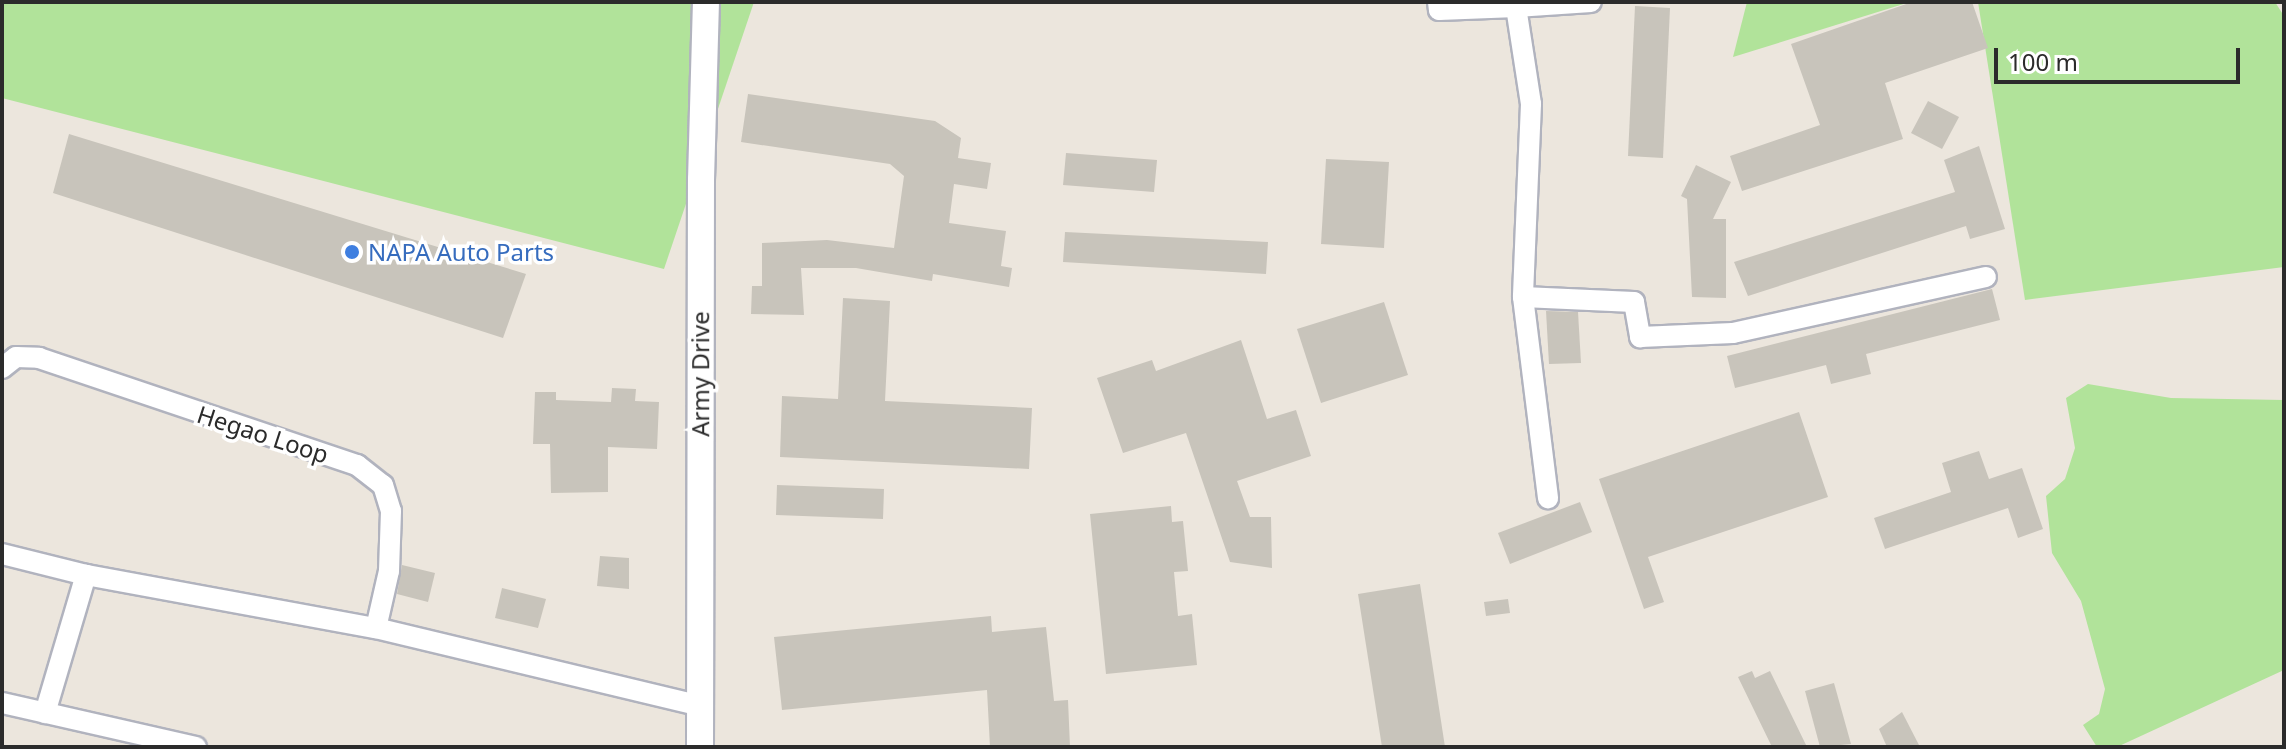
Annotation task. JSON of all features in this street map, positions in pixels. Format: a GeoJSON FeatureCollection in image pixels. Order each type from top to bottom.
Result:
{"type":"FeatureCollection","features":[{"type":"Feature","properties":{"kind":"main road","name":"Army Drive"},"geometry":{"type":"LineString","coordinates":[[700,747],[701,195],[706,2]]}},
{"type":"Feature","properties":{"kind":"street"},"geometry":{"type":"LineString","coordinates":[[1438,2],[1439,10],[1591,2]]}},
{"type":"Feature","properties":{"kind":"street"},"geometry":{"type":"LineString","coordinates":[[1516,7],[1531,104],[1523,297],[1548,498]]}},
{"type":"Feature","properties":{"kind":"street"},"geometry":{"type":"LineString","coordinates":[[1523,297],[1634,302],[1640,337],[1747,330],[1986,277]]}},
{"type":"Feature","properties":{"kind":"street","name":"Hegao Loop"},"geometry":{"type":"LineString","coordinates":[[2,368],[16,357],[39,358],[357,465],[383,485],[391,511],[389,571],[376,628]]}},
{"type":"Feature","properties":{"kind":"street"},"geometry":{"type":"LineString","coordinates":[[2,554],[86,575],[376,628],[700,706]]}},
{"type":"Feature","properties":{"kind":"street"},"geometry":{"type":"LineString","coordinates":[[45,713],[86,575]]}},
{"type":"Feature","properties":{"kind":"street"},"geometry":{"type":"LineString","coordinates":[[2,703],[196,747]]}},
{"type":"Feature","properties":{"kind":"green space"},"geometry":{"type":"Polygon","coordinates":[[[2,2],[754,2],[664,269],[2,98],[2,2]]]}},
{"type":"Feature","properties":{"kind":"green space"},"geometry":{"type":"Polygon","coordinates":[[[1747,2],[1910,2],[1733,57],[1747,2]]]}},
{"type":"Feature","properties":{"kind":"green space"},"geometry":{"type":"Polygon","coordinates":[[[1978,2],[2275,2],[2284,16],[2284,267],[2025,300],[1978,2]]]}},
{"type":"Feature","properties":{"kind":"green space"},"geometry":{"type":"Polygon","coordinates":[[[2088,384],[2171,398],[2284,400],[2284,670],[2117,747],[2097,747],[2083,725],[2099,714],[2105,689],[2081,601],[2052,553],[2046,496],[2065,479],[2075,448],[2066,398],[2088,384]]]}},
{"type":"Feature","properties":{"kind":"building"},"geometry":{"type":"Polygon","coordinates":[[[1912,2],[1972,2],[1988,48],[1885,83],[1903,139],[1742,191],[1730,156],[1820,125],[1791,44],[1912,2]]]}},
{"type":"Feature","properties":{"kind":"building"},"geometry":{"type":"Polygon","coordinates":[[[1635,6],[1670,8],[1663,158],[1628,156],[1635,6]]]}},
{"type":"Feature","properties":{"kind":"building"},"geometry":{"type":"Polygon","coordinates":[[[748,94],[935,121],[961,138],[958,158],[991,163],[987,189],[954,184],[949,223],[1006,231],[1001,266],[1012,268],[1009,287],[933,274],[932,281],[856,268],[801,268],[804,315],[751,314],[752,286],[762,286],[762,243],[827,240],[894,248],[904,176],[890,164],[741,142],[748,94]]]}},
{"type":"Feature","properties":{"kind":"building"},"geometry":{"type":"Polygon","coordinates":[[[1928,101],[1959,117],[1942,149],[1911,133],[1928,101]]]}},
{"type":"Feature","properties":{"kind":"building"},"geometry":{"type":"Polygon","coordinates":[[[69,134],[526,274],[503,338],[53,193],[69,134]]]}},
{"type":"Feature","properties":{"kind":"building"},"geometry":{"type":"Polygon","coordinates":[[[1979,146],[2005,229],[1970,239],[1966,226],[1748,296],[1734,262],[1955,192],[1944,160],[1979,146]]]}},
{"type":"Feature","properties":{"kind":"building"},"geometry":{"type":"Polygon","coordinates":[[[1066,153],[1157,160],[1154,192],[1063,185],[1066,153]]]}},
{"type":"Feature","properties":{"kind":"building"},"geometry":{"type":"Polygon","coordinates":[[[1326,159],[1389,162],[1384,248],[1321,244],[1326,159]]]}},
{"type":"Feature","properties":{"kind":"building"},"geometry":{"type":"Polygon","coordinates":[[[1696,165],[1731,182],[1713,219],[1726,219],[1726,298],[1692,297],[1687,199],[1681,196],[1696,165]]]}},
{"type":"Feature","properties":{"kind":"building"},"geometry":{"type":"Polygon","coordinates":[[[1065,232],[1268,242],[1266,274],[1063,262],[1065,232]]]}},
{"type":"Feature","properties":{"kind":"building"},"geometry":{"type":"Polygon","coordinates":[[[1992,289],[2000,320],[1866,354],[1871,374],[1831,384],[1826,365],[1735,388],[1727,356],[1992,289]]]}},
{"type":"Feature","properties":{"kind":"building"},"geometry":{"type":"Polygon","coordinates":[[[843,298],[890,301],[885,401],[1032,408],[1029,469],[780,457],[782,396],[838,399],[843,298]]]}},
{"type":"Feature","properties":{"kind":"building"},"geometry":{"type":"Polygon","coordinates":[[[1384,302],[1408,375],[1321,403],[1297,329],[1384,302]]]}},
{"type":"Feature","properties":{"kind":"building"},"geometry":{"type":"Polygon","coordinates":[[[1546,311],[1578,312],[1581,363],[1549,364],[1546,311]]]}},
{"type":"Feature","properties":{"kind":"building"},"geometry":{"type":"Polygon","coordinates":[[[1241,340],[1267,419],[1296,410],[1311,456],[1237,481],[1250,517],[1271,517],[1272,568],[1230,562],[1186,433],[1123,453],[1097,378],[1152,360],[1156,371],[1241,340]]]}},
{"type":"Feature","properties":{"kind":"building"},"geometry":{"type":"Polygon","coordinates":[[[612,388],[636,389],[635,401],[659,402],[657,449],[608,447],[608,492],[551,493],[550,444],[533,444],[535,392],[556,392],[556,400],[611,402],[612,388]]]}},
{"type":"Feature","properties":{"kind":"building"},"geometry":{"type":"Polygon","coordinates":[[[1799,412],[1828,497],[1648,557],[1664,602],[1644,609],[1599,479],[1799,412]]]}},
{"type":"Feature","properties":{"kind":"building"},"geometry":{"type":"Polygon","coordinates":[[[1979,451],[1989,479],[2022,468],[2043,529],[2018,538],[2008,508],[1885,549],[1874,518],[1951,492],[1942,463],[1979,451]]]}},
{"type":"Feature","properties":{"kind":"building"},"geometry":{"type":"Polygon","coordinates":[[[777,485],[884,489],[883,519],[776,515],[777,485]]]}},
{"type":"Feature","properties":{"kind":"building"},"geometry":{"type":"Polygon","coordinates":[[[1580,502],[1592,532],[1510,564],[1498,533],[1580,502]]]}},
{"type":"Feature","properties":{"kind":"building"},"geometry":{"type":"Polygon","coordinates":[[[1171,506],[1172,522],[1183,521],[1188,571],[1174,572],[1178,616],[1192,614],[1197,665],[1106,674],[1090,514],[1171,506]]]}},
{"type":"Feature","properties":{"kind":"building"},"geometry":{"type":"Polygon","coordinates":[[[600,556],[629,558],[629,589],[597,586],[600,556]]]}},
{"type":"Feature","properties":{"kind":"building"},"geometry":{"type":"Polygon","coordinates":[[[402,565],[435,573],[428,602],[397,594],[402,565]]]}},
{"type":"Feature","properties":{"kind":"building"},"geometry":{"type":"Polygon","coordinates":[[[1420,584],[1445,747],[1382,747],[1358,594],[1420,584]]]}},
{"type":"Feature","properties":{"kind":"building"},"geometry":{"type":"Polygon","coordinates":[[[502,588],[546,599],[538,628],[495,618],[502,588]]]}},
{"type":"Feature","properties":{"kind":"building"},"geometry":{"type":"Polygon","coordinates":[[[1508,599],[1510,613],[1486,616],[1484,602],[1508,599]]]}},
{"type":"Feature","properties":{"kind":"building"},"geometry":{"type":"Polygon","coordinates":[[[991,616],[992,632],[1046,627],[1054,701],[1068,700],[1070,747],[990,747],[987,690],[782,710],[774,637],[991,616]]]}},
{"type":"Feature","properties":{"kind":"building"},"geometry":{"type":"Polygon","coordinates":[[[1752,671],[1755,678],[1770,671],[1807,747],[1772,747],[1738,677],[1752,671]]]}},
{"type":"Feature","properties":{"kind":"building"},"geometry":{"type":"Polygon","coordinates":[[[1834,683],[1851,744],[1820,747],[1805,691],[1834,683]]]}},
{"type":"Feature","properties":{"kind":"building"},"geometry":{"type":"Polygon","coordinates":[[[1902,712],[1920,747],[1887,747],[1879,729],[1902,712]]]}},
{"type":"Feature","properties":{"kind":"place","name":"NAPA Auto Parts"},"geometry":{"type":"Point","coordinates":[352,252]}}]}
